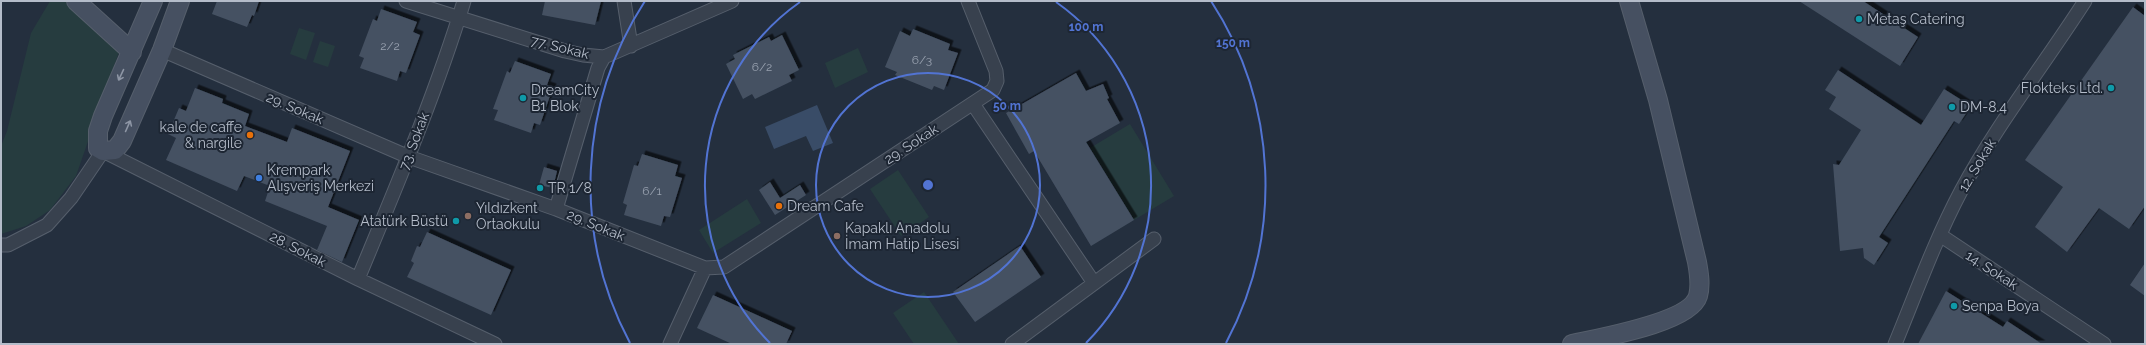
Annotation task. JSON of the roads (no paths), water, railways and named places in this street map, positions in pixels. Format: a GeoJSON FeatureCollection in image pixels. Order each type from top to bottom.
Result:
{"type":"FeatureCollection","features":[{"type":"Feature","properties":{"kind":"street"},"geometry":{"type":"LineString","coordinates":[[76,1],[132,52]]}},
{"type":"Feature","properties":{"kind":"street"},"geometry":{"type":"LineString","coordinates":[[153,1],[103,116],[98,131],[98,148],[103,151],[115,150],[122,141],[162,50],[180,1]]}},
{"type":"Feature","properties":{"kind":"street","name":"77. Sokak"},"geometry":{"type":"LineString","coordinates":[[406,1],[565,51],[583,55],[604,57],[732,1]]}},
{"type":"Feature","properties":{"kind":"street","name":"73. Sokak"},"geometry":{"type":"LineString","coordinates":[[358,279],[409,157],[464,1]]}},
{"type":"Feature","properties":{"kind":"street"},"geometry":{"type":"LineString","coordinates":[[624,1],[631,46]]}},
{"type":"Feature","properties":{"kind":"street","name":"29. Sokak"},"geometry":{"type":"LineString","coordinates":[[162,50],[409,157],[556,209],[705,268],[724,268],[993,90],[998,81],[996,71],[968,1]]}},
{"type":"Feature","properties":{"kind":"street","name":"12. Sokak"},"geometry":{"type":"LineString","coordinates":[[1895,344],[1940,235],[1962,190],[2013,105],[2085,1]]}},
{"type":"Feature","properties":{"kind":"street"},"geometry":{"type":"LineString","coordinates":[[1572,344],[1663,322],[1684,311],[1698,297],[1700,281],[1697,262],[1658,100],[1630,5]]}},
{"type":"Feature","properties":{"kind":"street"},"geometry":{"type":"LineString","coordinates":[[556,209],[598,68],[604,57]]}},
{"type":"Feature","properties":{"kind":"street"},"geometry":{"type":"LineString","coordinates":[[973,104],[1094,283]]}},
{"type":"Feature","properties":{"kind":"street"},"geometry":{"type":"LineString","coordinates":[[1,245],[8,245],[47,225],[71,198],[103,151]]}},
{"type":"Feature","properties":{"kind":"street","name":"28. Sokak"},"geometry":{"type":"LineString","coordinates":[[103,151],[358,279],[495,344]]}},
{"type":"Feature","properties":{"kind":"street","name":"14. Sokak"},"geometry":{"type":"LineString","coordinates":[[1940,235],[2104,344]]}},
{"type":"Feature","properties":{"kind":"street"},"geometry":{"type":"LineString","coordinates":[[1012,344],[1154,239]]}},
{"type":"Feature","properties":{"kind":"street"},"geometry":{"type":"LineString","coordinates":[[670,344],[705,268]]}},
{"type":"Feature","properties":{"kind":"water"},"geometry":{"type":"Polygon","coordinates":[[[817,105],[833,143],[813,151],[806,136],[774,149],[765,127],[817,105]]]}},
{"type":"Feature","properties":{"kind":"place","name":"Metaş Catering"},"geometry":{"type":"Point","coordinates":[1859,19]}},
{"type":"Feature","properties":{"kind":"place","name":"Flokteks Ltd."},"geometry":{"type":"Point","coordinates":[2111,88]}},
{"type":"Feature","properties":{"kind":"place","name":"DreamCity B1 Blok"},"geometry":{"type":"Point","coordinates":[523,98]}},
{"type":"Feature","properties":{"kind":"place","name":"DM-8.4"},"geometry":{"type":"Point","coordinates":[1952,107]}},
{"type":"Feature","properties":{"kind":"place","name":"kale de caffe & nargile"},"geometry":{"type":"Point","coordinates":[250,135]}},
{"type":"Feature","properties":{"kind":"place","name":"Krempark Alışveriş Merkezi"},"geometry":{"type":"Point","coordinates":[259,178]}},
{"type":"Feature","properties":{"kind":"place","name":"TR 1/8"},"geometry":{"type":"Point","coordinates":[540,188]}},
{"type":"Feature","properties":{"kind":"place","name":"Dream Cafe"},"geometry":{"type":"Point","coordinates":[779,206]}},
{"type":"Feature","properties":{"kind":"place","name":"Yıldızkent Ortaokulu"},"geometry":{"type":"Point","coordinates":[468,216]}},
{"type":"Feature","properties":{"kind":"place","name":"Atatürk Büstü"},"geometry":{"type":"Point","coordinates":[456,221]}},
{"type":"Feature","properties":{"kind":"place","name":"Kapaklı Anadolu İmam Hatip Lisesi"},"geometry":{"type":"Point","coordinates":[837,236]}},
{"type":"Feature","properties":{"kind":"place","name":"Senpa Boya"},"geometry":{"type":"Point","coordinates":[1954,306]}}]}
